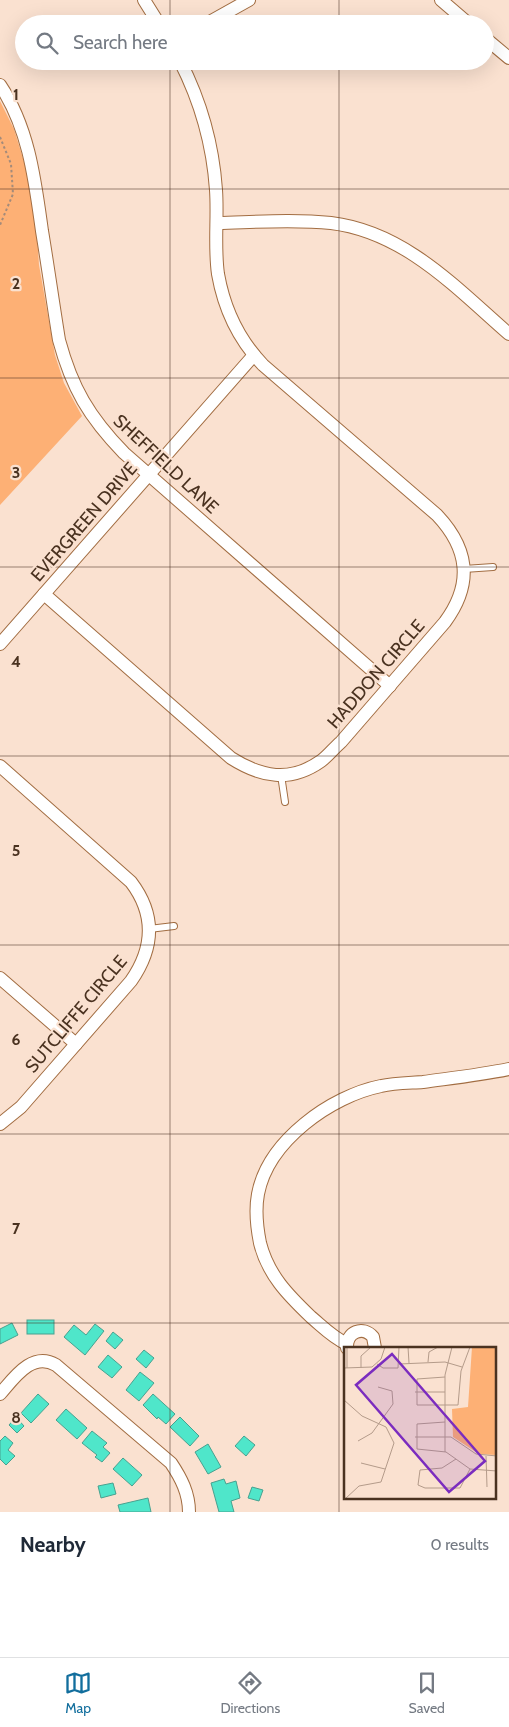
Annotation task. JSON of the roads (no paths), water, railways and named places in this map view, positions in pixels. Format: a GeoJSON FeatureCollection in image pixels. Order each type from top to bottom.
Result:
{"type":"FeatureCollection","features":[{"type":"Feature","properties":{"kind":"street"},"geometry":{"type":"LineString","coordinates":[[144,0],[154,15]]}},
{"type":"Feature","properties":{"kind":"street"},"geometry":{"type":"LineString","coordinates":[[222,15],[250,0]]}},
{"type":"Feature","properties":{"kind":"street"},"geometry":{"type":"LineString","coordinates":[[441,0],[458,15]]}},
{"type":"Feature","properties":{"kind":"street"},"geometry":{"type":"LineString","coordinates":[[494,46],[509,58]]}},
{"type":"Feature","properties":{"kind":"street","name":"HADDON CIRCLE"},"geometry":{"type":"LineString","coordinates":[[44,594],[231,758],[254,771],[281,775],[307,769],[322,760],[341,742],[445,622],[454,610],[461,593],[464,569],[462,556],[456,540],[448,527],[254,355],[236,329],[224,300],[218,273],[216,188],[205,124],[184,70]]}},
{"type":"Feature","properties":{"kind":"street","name":"SHEFFIELD LANE"},"geometry":{"type":"LineString","coordinates":[[0,85],[18,119],[28,146],[59,340],[78,394],[103,432],[124,453],[390,686]]}},
{"type":"Feature","properties":{"kind":"street"},"geometry":{"type":"LineString","coordinates":[[218,223],[310,221],[358,228],[390,240],[426,262],[509,334]]}},
{"type":"Feature","properties":{"kind":"street","name":"EVERGREEN DRIVE"},"geometry":{"type":"LineString","coordinates":[[0,644],[254,355]]}},
{"type":"Feature","properties":{"kind":"street","name":"SUTCLIFFE CIRCLE"},"geometry":{"type":"LineString","coordinates":[[0,766],[131,882],[144,904],[149,929],[148,949],[139,970],[21,1107],[0,1124]]}},
{"type":"Feature","properties":{"kind":"street"},"geometry":{"type":"LineString","coordinates":[[0,978],[76,1044]]}},
{"type":"Feature","properties":{"kind":"street"},"geometry":{"type":"LineString","coordinates":[[375,1347],[373,1337],[367,1332],[354,1333],[348,1340],[347,1346],[332,1337],[285,1292],[273,1276],[264,1257],[259,1238],[256,1213],[258,1193],[274,1158],[302,1126],[319,1113],[340,1101],[362,1092],[381,1086],[478,1076],[509,1068]]}},
{"type":"Feature","properties":{"kind":"street"},"geometry":{"type":"LineString","coordinates":[[0,1394],[5,1380],[29,1365],[38,1361],[50,1361],[56,1364],[171,1463],[186,1490],[189,1512]]}},
{"type":"Feature","properties":{"kind":"lane"},"geometry":{"type":"LineString","coordinates":[[464,569],[493,567]]}},
{"type":"Feature","properties":{"kind":"lane"},"geometry":{"type":"LineString","coordinates":[[281,775],[285,802]]}},
{"type":"Feature","properties":{"kind":"lane"},"geometry":{"type":"LineString","coordinates":[[149,929],[174,926]]}}]}
